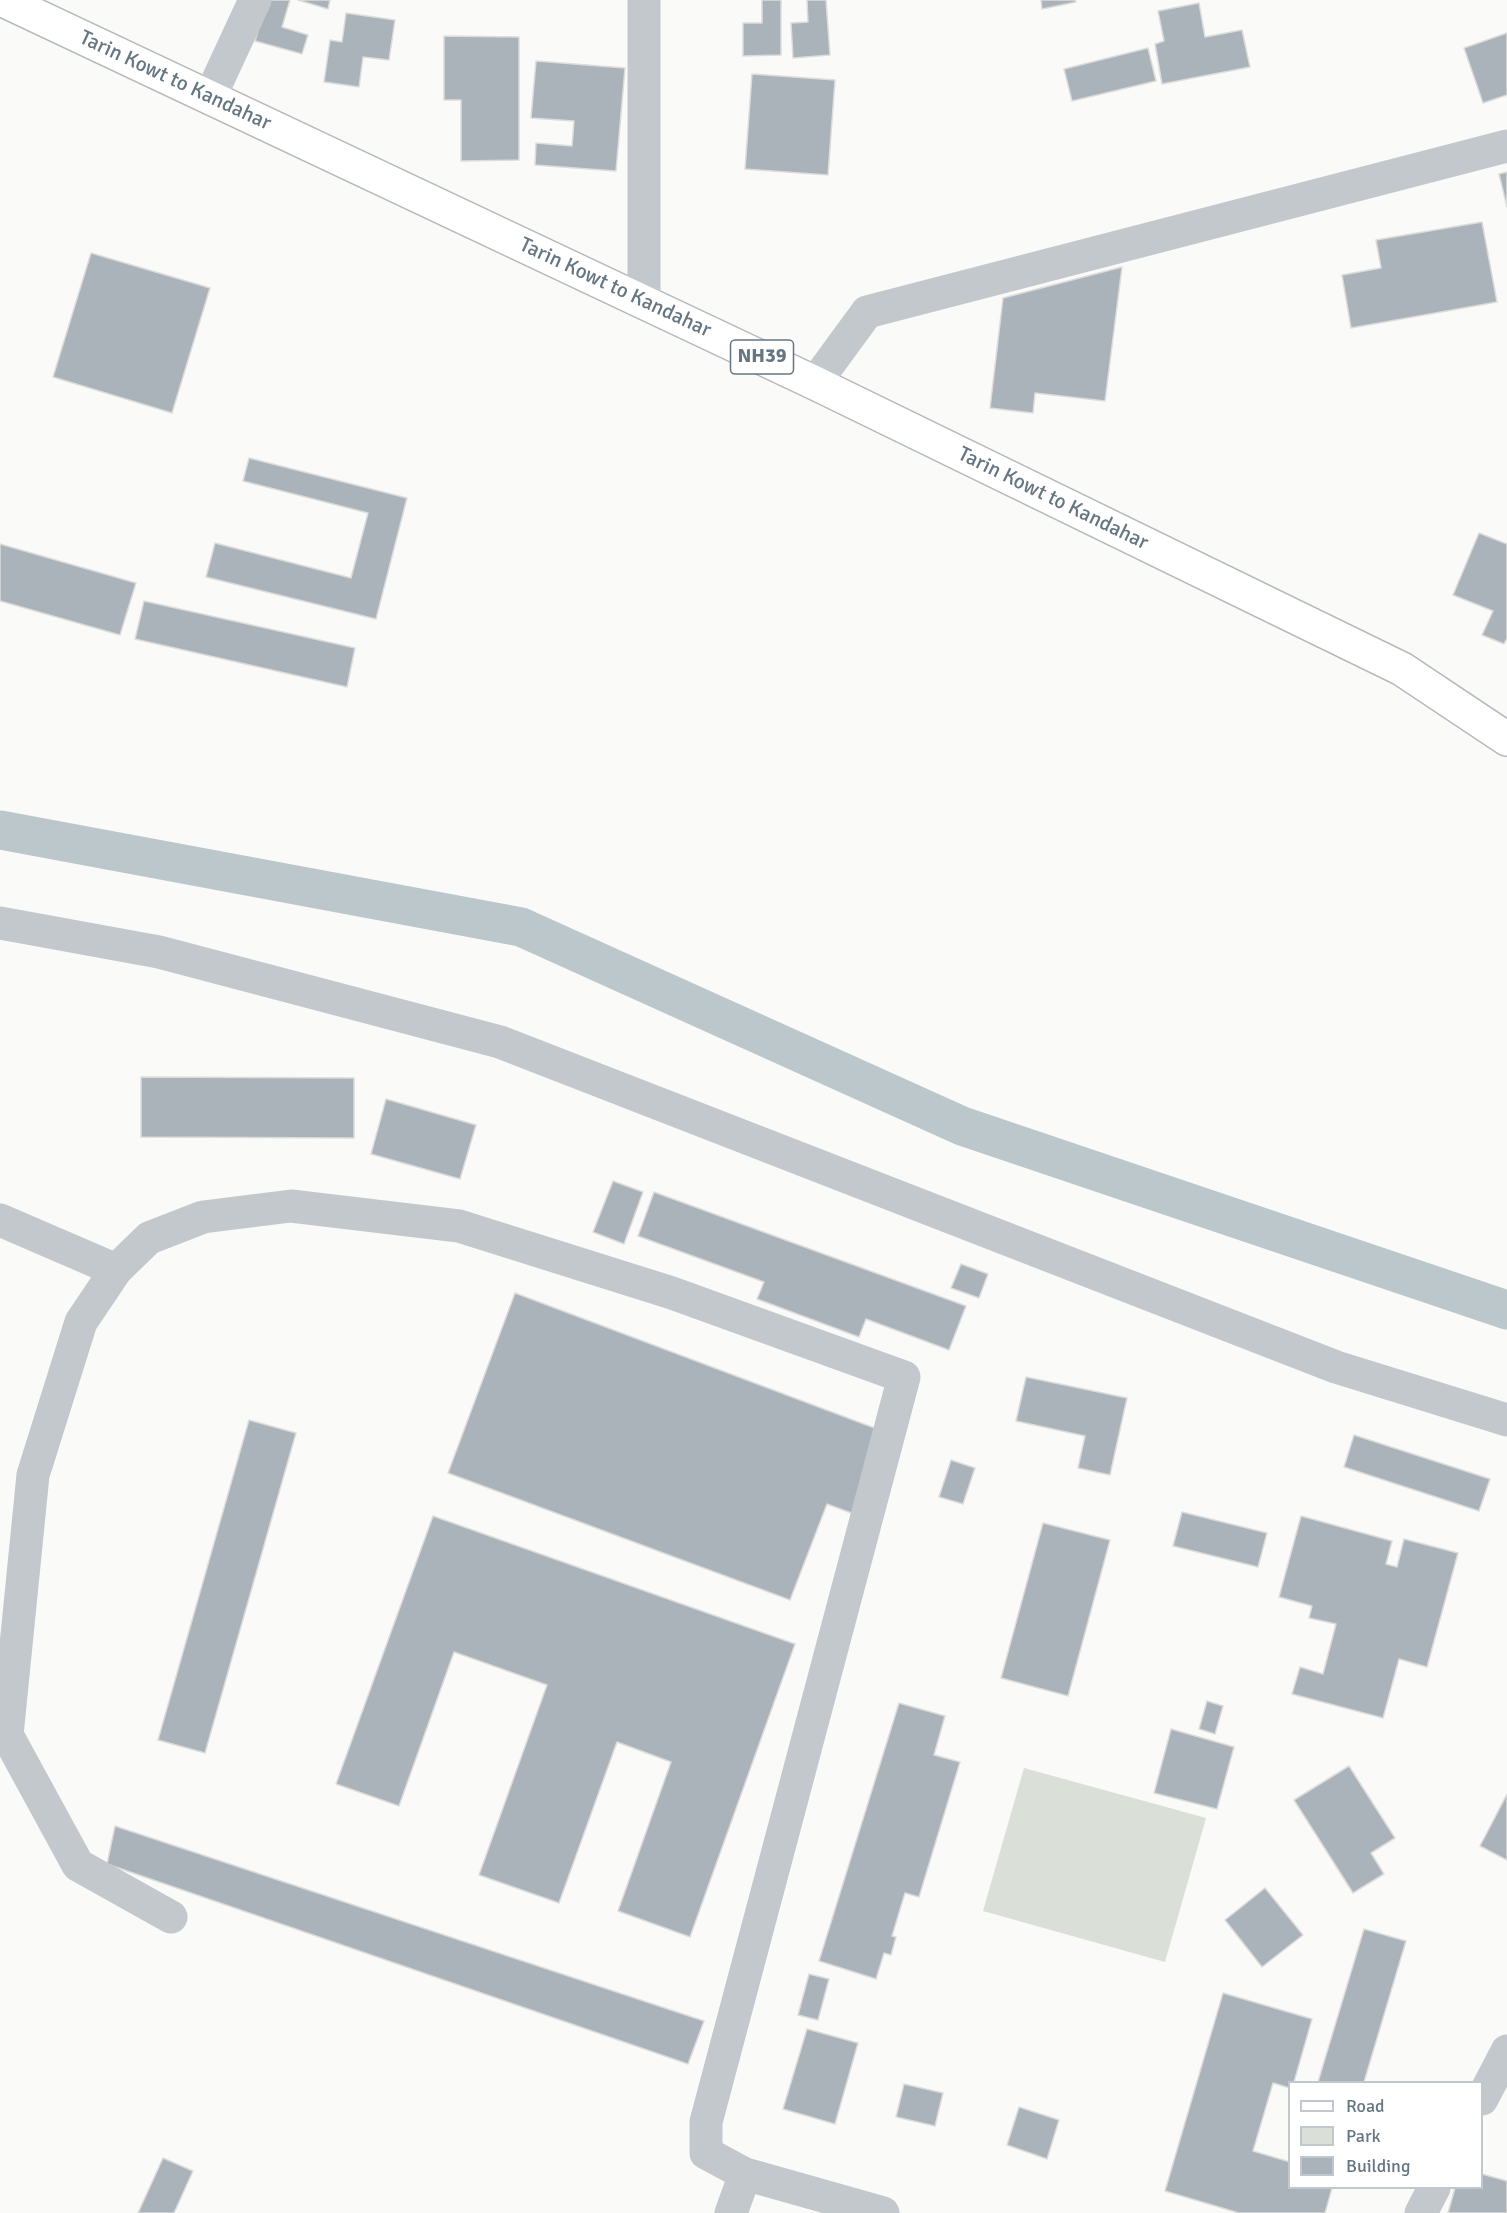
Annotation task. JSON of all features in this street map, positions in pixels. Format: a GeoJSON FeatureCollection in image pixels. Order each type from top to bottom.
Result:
{"type":"FeatureCollection","features":[{"type":"Feature","properties":{"kind":"main road","name":"Tarin Kowt to Kandahar"},"geometry":{"type":"LineString","coordinates":[[3,0],[815,383],[1402,669],[1507,739]]}},
{"type":"Feature","properties":{"kind":"street"},"geometry":{"type":"LineString","coordinates":[[210,97],[255,0]]}},
{"type":"Feature","properties":{"kind":"street"},"geometry":{"type":"LineString","coordinates":[[644,0],[644,302]]}},
{"type":"Feature","properties":{"kind":"street"},"geometry":{"type":"LineString","coordinates":[[815,383],[867,312],[1507,146]]}},
{"type":"Feature","properties":{"kind":"street"},"geometry":{"type":"LineString","coordinates":[[0,923],[159,952],[500,1042],[1336,1367],[1507,1420]]}},
{"type":"Feature","properties":{"kind":"street"},"geometry":{"type":"LineString","coordinates":[[171,1917],[78,1865],[7,1735],[33,1475],[81,1322],[116,1270],[149,1238],[203,1217],[291,1206],[459,1226],[672,1293],[904,1377],[706,2122],[706,2153],[745,2174],[883,2213]]}},
{"type":"Feature","properties":{"kind":"street"},"geometry":{"type":"LineString","coordinates":[[0,1220],[116,1270]]}},
{"type":"Feature","properties":{"kind":"street"},"geometry":{"type":"LineString","coordinates":[[1483,2097],[1507,2051]]}},
{"type":"Feature","properties":{"kind":"street"},"geometry":{"type":"LineString","coordinates":[[731,2213],[745,2174]]}},
{"type":"Feature","properties":{"kind":"street"},"geometry":{"type":"LineString","coordinates":[[1421,2213],[1433,2189]]}},
{"type":"Feature","properties":{"kind":"green space"},"geometry":{"type":"Polygon","coordinates":[[[1024,1768],[1206,1818],[1165,1962],[983,1911],[1024,1768]]]}},
{"type":"Feature","properties":{"kind":"building"},"geometry":{"type":"Polygon","coordinates":[[[267,0],[290,0],[282,27],[308,35],[302,54],[255,41],[267,0]]]}},
{"type":"Feature","properties":{"kind":"building"},"geometry":{"type":"Polygon","coordinates":[[[298,0],[330,0],[328,9],[298,0]]]}},
{"type":"Feature","properties":{"kind":"building"},"geometry":{"type":"Polygon","coordinates":[[[762,0],[781,0],[781,55],[743,56],[743,23],[762,23],[762,0]]]}},
{"type":"Feature","properties":{"kind":"building"},"geometry":{"type":"Polygon","coordinates":[[[807,0],[826,0],[830,55],[793,58],[791,23],[808,22],[807,0]]]}},
{"type":"Feature","properties":{"kind":"building"},"geometry":{"type":"Polygon","coordinates":[[[1041,0],[1075,0],[1076,2],[1042,9],[1041,0]]]}},
{"type":"Feature","properties":{"kind":"building"},"geometry":{"type":"Polygon","coordinates":[[[1199,3],[1205,37],[1242,30],[1250,67],[1162,84],[1155,44],[1164,41],[1158,11],[1199,3]]]}},
{"type":"Feature","properties":{"kind":"building"},"geometry":{"type":"Polygon","coordinates":[[[346,13],[395,20],[389,60],[363,57],[359,87],[324,82],[330,40],[342,42],[346,13]]]}},
{"type":"Feature","properties":{"kind":"building"},"geometry":{"type":"Polygon","coordinates":[[[1507,33],[1507,95],[1483,103],[1464,48],[1507,33]]]}},
{"type":"Feature","properties":{"kind":"building"},"geometry":{"type":"Polygon","coordinates":[[[444,36],[519,37],[519,160],[461,161],[461,100],[444,100],[444,36]]]}},
{"type":"Feature","properties":{"kind":"building"},"geometry":{"type":"Polygon","coordinates":[[[1148,48],[1156,81],[1072,101],[1064,69],[1148,48]]]}},
{"type":"Feature","properties":{"kind":"building"},"geometry":{"type":"Polygon","coordinates":[[[536,61],[625,68],[616,171],[535,165],[536,143],[572,146],[574,121],[531,118],[536,61]]]}},
{"type":"Feature","properties":{"kind":"building"},"geometry":{"type":"Polygon","coordinates":[[[752,74],[835,80],[828,175],[745,169],[752,74]]]}},
{"type":"Feature","properties":{"kind":"building"},"geometry":{"type":"Polygon","coordinates":[[[1507,172],[1507,207],[1499,174],[1507,172]]]}},
{"type":"Feature","properties":{"kind":"building"},"geometry":{"type":"Polygon","coordinates":[[[1482,222],[1497,302],[1351,328],[1342,275],[1381,268],[1376,240],[1482,222]]]}},
{"type":"Feature","properties":{"kind":"building"},"geometry":{"type":"Polygon","coordinates":[[[91,253],[210,288],[172,413],[53,377],[91,253]]]}},
{"type":"Feature","properties":{"kind":"building"},"geometry":{"type":"Polygon","coordinates":[[[1122,267],[1105,401],[1035,393],[1033,413],[990,408],[1003,298],[1122,267]]]}},
{"type":"Feature","properties":{"kind":"building"},"geometry":{"type":"Polygon","coordinates":[[[249,458],[407,498],[376,619],[206,577],[215,543],[351,578],[368,513],[243,481],[249,458]]]}},
{"type":"Feature","properties":{"kind":"building"},"geometry":{"type":"Polygon","coordinates":[[[1479,533],[1507,544],[1507,638],[1504,644],[1482,635],[1493,611],[1453,595],[1479,533]]]}},
{"type":"Feature","properties":{"kind":"building"},"geometry":{"type":"Polygon","coordinates":[[[0,544],[136,583],[120,635],[0,601],[0,544]]]}},
{"type":"Feature","properties":{"kind":"building"},"geometry":{"type":"Polygon","coordinates":[[[144,601],[355,648],[347,687],[135,639],[144,601]]]}},
{"type":"Feature","properties":{"kind":"building"},"geometry":{"type":"Polygon","coordinates":[[[141,1077],[354,1078],[354,1138],[141,1137],[141,1077]]]}},
{"type":"Feature","properties":{"kind":"building"},"geometry":{"type":"Polygon","coordinates":[[[386,1099],[476,1125],[460,1179],[371,1154],[386,1099]]]}},
{"type":"Feature","properties":{"kind":"building"},"geometry":{"type":"Polygon","coordinates":[[[613,1181],[643,1192],[624,1244],[593,1232],[613,1181]]]}},
{"type":"Feature","properties":{"kind":"building"},"geometry":{"type":"Polygon","coordinates":[[[654,1192],[966,1306],[949,1350],[866,1319],[859,1337],[757,1299],[764,1282],[638,1236],[654,1192]]]}},
{"type":"Feature","properties":{"kind":"building"},"geometry":{"type":"Polygon","coordinates":[[[961,1264],[988,1274],[979,1298],[951,1288],[961,1264]]]}},
{"type":"Feature","properties":{"kind":"building"},"geometry":{"type":"Polygon","coordinates":[[[515,1293],[885,1432],[854,1514],[827,1504],[790,1600],[448,1473],[515,1293]]]}},
{"type":"Feature","properties":{"kind":"building"},"geometry":{"type":"Polygon","coordinates":[[[1026,1377],[1127,1398],[1110,1475],[1078,1468],[1085,1436],[1016,1421],[1026,1377]]]}},
{"type":"Feature","properties":{"kind":"building"},"geometry":{"type":"Polygon","coordinates":[[[249,1420],[296,1433],[205,1753],[158,1740],[249,1420]]]}},
{"type":"Feature","properties":{"kind":"building"},"geometry":{"type":"Polygon","coordinates":[[[1354,1435],[1490,1479],[1479,1511],[1344,1467],[1354,1435]]]}},
{"type":"Feature","properties":{"kind":"building"},"geometry":{"type":"Polygon","coordinates":[[[951,1460],[975,1468],[963,1504],[939,1497],[951,1460]]]}},
{"type":"Feature","properties":{"kind":"building"},"geometry":{"type":"Polygon","coordinates":[[[1182,1512],[1267,1533],[1258,1567],[1173,1546],[1182,1512]]]}},
{"type":"Feature","properties":{"kind":"building"},"geometry":{"type":"Polygon","coordinates":[[[433,1516],[795,1644],[690,1937],[618,1911],[671,1762],[617,1742],[559,1903],[479,1875],[547,1685],[454,1652],[399,1806],[336,1784],[433,1516]]]}},
{"type":"Feature","properties":{"kind":"building"},"geometry":{"type":"Polygon","coordinates":[[[1301,1516],[1392,1541],[1386,1564],[1397,1567],[1404,1539],[1458,1553],[1427,1667],[1399,1659],[1383,1718],[1292,1694],[1300,1667],[1323,1674],[1336,1624],[1309,1618],[1312,1606],[1279,1597],[1301,1516]]]}},
{"type":"Feature","properties":{"kind":"building"},"geometry":{"type":"Polygon","coordinates":[[[1043,1523],[1110,1540],[1068,1696],[1001,1678],[1043,1523]]]}},
{"type":"Feature","properties":{"kind":"building"},"geometry":{"type":"Polygon","coordinates":[[[1207,1701],[1223,1706],[1215,1734],[1199,1729],[1207,1701]]]}},
{"type":"Feature","properties":{"kind":"building"},"geometry":{"type":"Polygon","coordinates":[[[899,1703],[945,1716],[934,1755],[960,1762],[919,1897],[905,1893],[892,1936],[896,1937],[891,1955],[884,1953],[876,1979],[819,1961],[899,1703]]]}},
{"type":"Feature","properties":{"kind":"building"},"geometry":{"type":"Polygon","coordinates":[[[1171,1729],[1234,1747],[1217,1809],[1154,1793],[1171,1729]]]}},
{"type":"Feature","properties":{"kind":"building"},"geometry":{"type":"Polygon","coordinates":[[[1349,1766],[1395,1838],[1371,1853],[1384,1874],[1353,1893],[1294,1800],[1349,1766]]]}},
{"type":"Feature","properties":{"kind":"building"},"geometry":{"type":"Polygon","coordinates":[[[1507,1794],[1507,1860],[1480,1846],[1507,1794]]]}},
{"type":"Feature","properties":{"kind":"building"},"geometry":{"type":"Polygon","coordinates":[[[115,1826],[704,2021],[688,2064],[107,1864],[115,1826]]]}},
{"type":"Feature","properties":{"kind":"building"},"geometry":{"type":"Polygon","coordinates":[[[1265,1888],[1303,1935],[1262,1967],[1225,1920],[1265,1888]]]}},
{"type":"Feature","properties":{"kind":"building"},"geometry":{"type":"Polygon","coordinates":[[[1364,1929],[1406,1941],[1364,2081],[1318,2081],[1364,1929]]]}},
{"type":"Feature","properties":{"kind":"building"},"geometry":{"type":"Polygon","coordinates":[[[809,1974],[829,1979],[818,2020],[798,2015],[809,1974]]]}},
{"type":"Feature","properties":{"kind":"building"},"geometry":{"type":"Polygon","coordinates":[[[1223,1993],[1312,2019],[1294,2081],[1288,2081],[1288,2087],[1273,2083],[1253,2151],[1288,2161],[1288,2189],[1332,2189],[1325,2213],[1239,2213],[1165,2191],[1223,1993]]]}},
{"type":"Feature","properties":{"kind":"building"},"geometry":{"type":"Polygon","coordinates":[[[807,2029],[858,2043],[835,2124],[783,2109],[807,2029]]]}},
{"type":"Feature","properties":{"kind":"building"},"geometry":{"type":"Polygon","coordinates":[[[904,2084],[943,2093],[935,2126],[896,2117],[904,2084]]]}},
{"type":"Feature","properties":{"kind":"building"},"geometry":{"type":"Polygon","coordinates":[[[1019,2107],[1059,2120],[1047,2159],[1007,2145],[1019,2107]]]}},
{"type":"Feature","properties":{"kind":"building"},"geometry":{"type":"Polygon","coordinates":[[[163,2158],[193,2171],[174,2213],[138,2213],[163,2158]]]}},
{"type":"Feature","properties":{"kind":"building"},"geometry":{"type":"Polygon","coordinates":[[[1483,2174],[1507,2181],[1507,2213],[1448,2213],[1455,2189],[1483,2189],[1483,2174]]]}},
{"type":"Feature","properties":{"kind":"waterway"},"geometry":{"type":"LineString","coordinates":[[0,830],[521,927],[962,1126],[1507,1310]]}}]}
